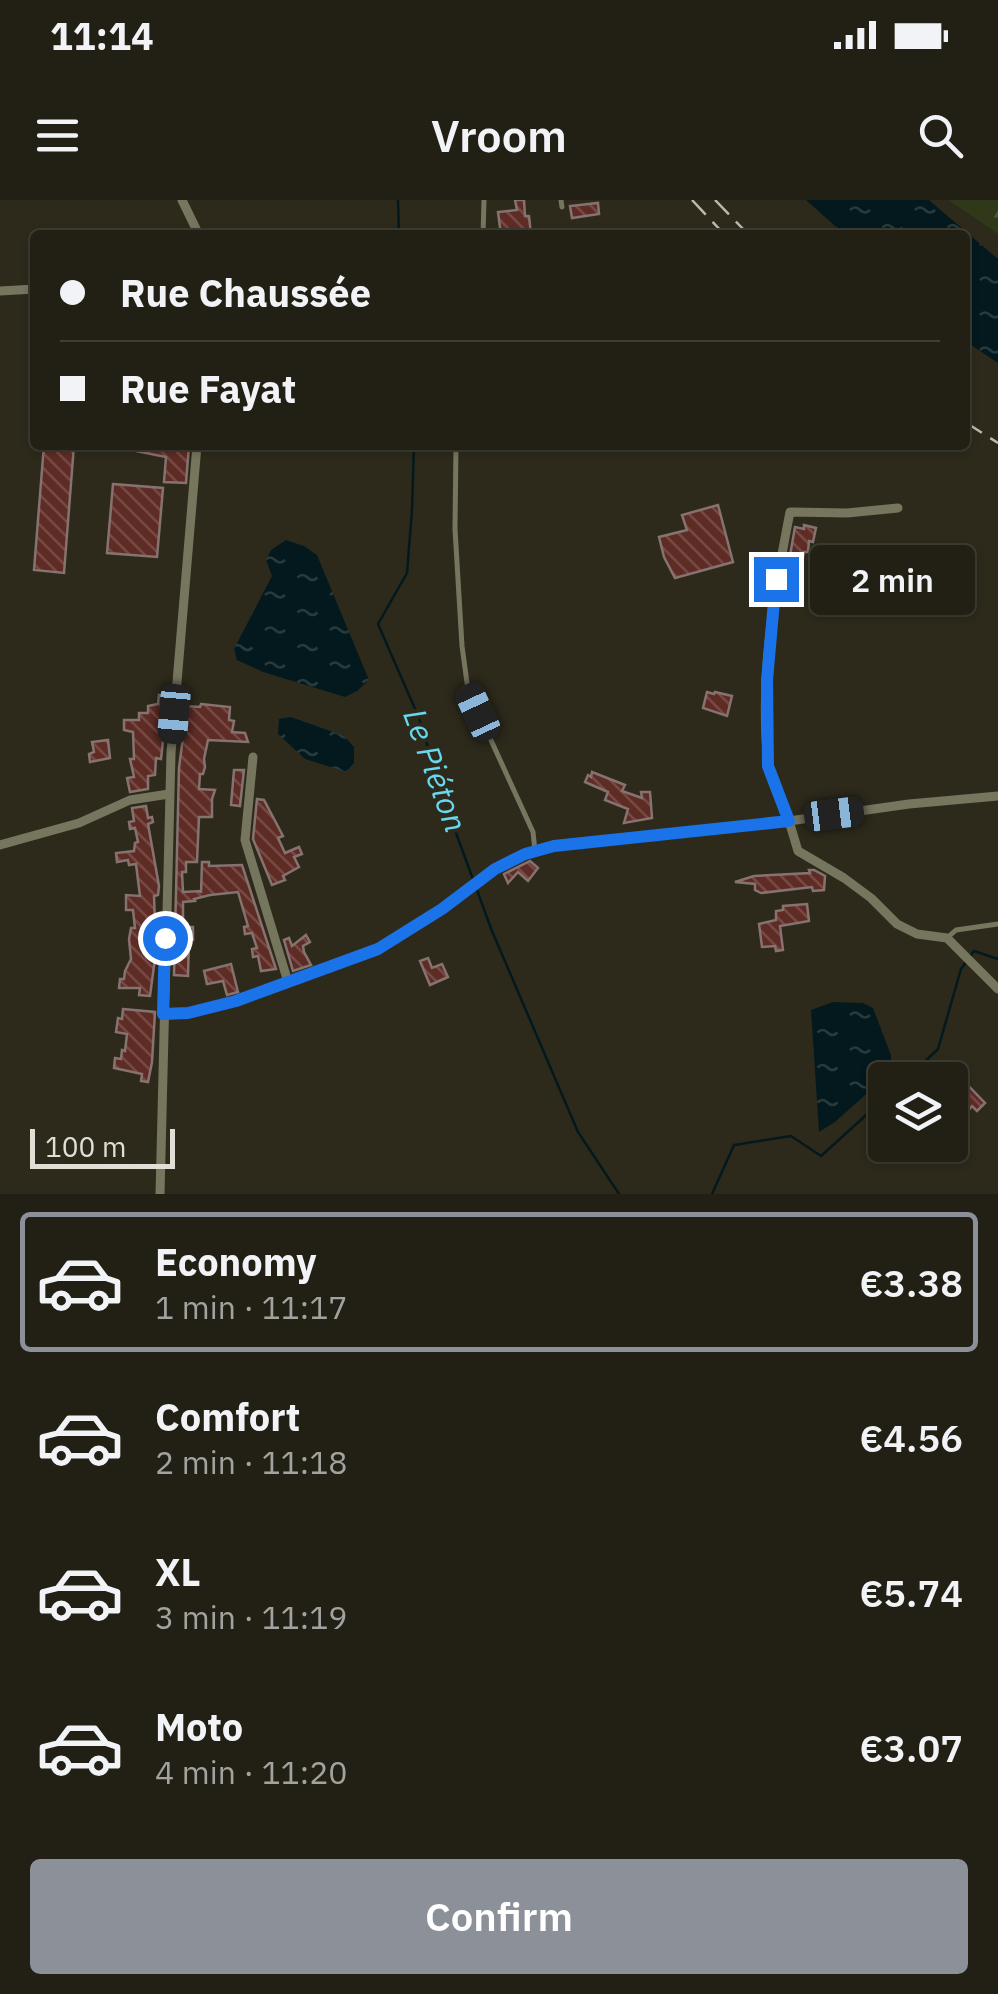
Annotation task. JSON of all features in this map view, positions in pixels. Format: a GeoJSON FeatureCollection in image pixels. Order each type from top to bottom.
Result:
{"type":"FeatureCollection","features":[{"type":"Feature","properties":{"kind":"street"},"geometry":{"type":"LineString","coordinates":[[182,200],[197,230]]}},
{"type":"Feature","properties":{"kind":"street"},"geometry":{"type":"LineString","coordinates":[[0,291],[30,289]]}},
{"type":"Feature","properties":{"kind":"street"},"geometry":{"type":"LineString","coordinates":[[160,1194],[169,794],[197,450]]}},
{"type":"Feature","properties":{"kind":"street"},"geometry":{"type":"LineString","coordinates":[[898,508],[847,513],[790,512],[775,593],[767,680],[768,766],[798,851],[872,898],[897,924],[918,934],[947,938],[998,989]]}},
{"type":"Feature","properties":{"kind":"street"},"geometry":{"type":"LineString","coordinates":[[254,757],[244,840],[288,982]]}},
{"type":"Feature","properties":{"kind":"street"},"geometry":{"type":"LineString","coordinates":[[0,845],[78,823],[130,800],[169,794]]}},
{"type":"Feature","properties":{"kind":"street"},"geometry":{"type":"LineString","coordinates":[[163,1014],[210,1008],[378,949],[514,858],[554,846],[998,796]]}},
{"type":"Feature","properties":{"kind":"lane"},"geometry":{"type":"LineString","coordinates":[[484,200],[484,230]]}},
{"type":"Feature","properties":{"kind":"lane"},"geometry":{"type":"LineString","coordinates":[[456,450],[454,529],[468,690],[533,832],[535,851]]}},
{"type":"Feature","properties":{"kind":"lane"},"geometry":{"type":"LineString","coordinates":[[947,938],[956,930],[998,924]]}},
{"type":"Feature","properties":{"kind":"green space"},"geometry":{"type":"Polygon","coordinates":[[[949,200],[998,200],[998,234],[949,200]]]}},
{"type":"Feature","properties":{"kind":"water"},"geometry":{"type":"Polygon","coordinates":[[[806,200],[929,200],[964,230],[839,230],[806,200]]]}},
{"type":"Feature","properties":{"kind":"water"},"geometry":{"type":"Polygon","coordinates":[[[970,235],[998,259],[998,363],[970,344],[970,235]]]}},
{"type":"Feature","properties":{"kind":"water"},"geometry":{"type":"Polygon","coordinates":[[[286,540],[317,555],[369,680],[345,697],[237,660],[234,649],[272,576],[266,560],[271,550],[286,540]]]}},
{"type":"Feature","properties":{"kind":"water"},"geometry":{"type":"Polygon","coordinates":[[[291,717],[344,736],[354,747],[354,763],[346,772],[305,759],[278,734],[279,719],[291,717]]]}},
{"type":"Feature","properties":{"kind":"water"},"geometry":{"type":"Polygon","coordinates":[[[833,1002],[863,1003],[873,1008],[891,1055],[891,1062],[868,1062],[868,1093],[819,1132],[811,1010],[833,1002]]]}},
{"type":"Feature","properties":{"kind":"building"},"geometry":{"type":"Polygon","coordinates":[[[515,200],[524,200],[530,230],[500,230],[498,212],[517,210],[515,200]]]}},
{"type":"Feature","properties":{"kind":"building"},"geometry":{"type":"Polygon","coordinates":[[[598,203],[599,214],[572,218],[570,206],[598,203]]]}},
{"type":"Feature","properties":{"kind":"building"},"geometry":{"type":"Polygon","coordinates":[[[44,450],[74,450],[64,573],[34,570],[44,450]]]}},
{"type":"Feature","properties":{"kind":"building"},"geometry":{"type":"Polygon","coordinates":[[[131,450],[189,450],[186,483],[164,482],[166,457],[131,450]]]}},
{"type":"Feature","properties":{"kind":"building"},"geometry":{"type":"Polygon","coordinates":[[[113,484],[163,488],[157,557],[107,553],[113,484]]]}},
{"type":"Feature","properties":{"kind":"building"},"geometry":{"type":"Polygon","coordinates":[[[718,505],[733,562],[675,578],[659,537],[687,530],[682,515],[718,505]]]}},
{"type":"Feature","properties":{"kind":"building"},"geometry":{"type":"Polygon","coordinates":[[[804,525],[816,528],[808,552],[804,552],[795,599],[783,595],[795,527],[804,529],[804,525]]]}},
{"type":"Feature","properties":{"kind":"building"},"geometry":{"type":"Polygon","coordinates":[[[707,692],[732,696],[727,716],[703,708],[707,692]]]}},
{"type":"Feature","properties":{"kind":"building"},"geometry":{"type":"Polygon","coordinates":[[[159,695],[168,696],[161,759],[156,758],[155,775],[148,776],[148,789],[130,792],[127,778],[134,777],[130,759],[134,759],[133,732],[124,730],[124,720],[139,720],[139,713],[148,713],[148,706],[158,704],[159,695]]]}},
{"type":"Feature","properties":{"kind":"building"},"geometry":{"type":"Polygon","coordinates":[[[187,706],[230,707],[232,732],[245,733],[248,742],[208,740],[199,789],[215,790],[212,817],[199,817],[197,862],[186,862],[183,892],[201,893],[202,862],[209,862],[209,866],[242,865],[276,969],[261,971],[258,956],[253,957],[252,949],[257,948],[252,933],[245,934],[244,927],[248,926],[238,892],[183,902],[183,927],[193,927],[193,940],[189,940],[188,976],[174,975],[179,768],[187,706]]]}},
{"type":"Feature","properties":{"kind":"building"},"geometry":{"type":"Polygon","coordinates":[[[108,740],[110,758],[90,762],[92,742],[108,740]]]}},
{"type":"Feature","properties":{"kind":"building"},"geometry":{"type":"Polygon","coordinates":[[[234,770],[244,770],[240,806],[231,805],[234,770]]]}},
{"type":"Feature","properties":{"kind":"building"},"geometry":{"type":"Polygon","coordinates":[[[592,772],[625,785],[622,791],[642,798],[641,792],[650,792],[652,818],[624,823],[628,809],[605,800],[608,792],[585,782],[592,772]]]}},
{"type":"Feature","properties":{"kind":"building"},"geometry":{"type":"Polygon","coordinates":[[[257,799],[264,800],[283,836],[278,838],[285,853],[299,847],[302,854],[294,857],[299,867],[283,876],[285,880],[272,885],[253,839],[257,799]]]}},
{"type":"Feature","properties":{"kind":"building"},"geometry":{"type":"Polygon","coordinates":[[[146,806],[153,822],[148,824],[159,886],[158,895],[154,896],[156,951],[150,996],[139,995],[140,988],[119,988],[131,959],[129,939],[131,928],[135,928],[133,910],[126,910],[126,895],[140,896],[136,864],[129,865],[128,860],[117,862],[116,853],[134,851],[138,842],[135,828],[130,829],[129,822],[134,821],[132,808],[146,806]]]}},
{"type":"Feature","properties":{"kind":"building"},"geometry":{"type":"Polygon","coordinates":[[[530,861],[538,868],[528,881],[518,872],[508,883],[504,874],[530,861]]]}},
{"type":"Feature","properties":{"kind":"building"},"geometry":{"type":"Polygon","coordinates":[[[809,870],[825,876],[824,890],[813,891],[812,887],[761,893],[755,890],[755,884],[735,882],[754,876],[810,873],[809,870]]]}},
{"type":"Feature","properties":{"kind":"building"},"geometry":{"type":"Polygon","coordinates":[[[807,904],[809,921],[780,926],[783,950],[762,947],[759,924],[776,920],[776,911],[783,910],[783,906],[807,904]]]}},
{"type":"Feature","properties":{"kind":"building"},"geometry":{"type":"Polygon","coordinates":[[[306,935],[310,942],[303,946],[304,952],[311,965],[293,971],[284,940],[289,938],[292,946],[306,935]]]}},
{"type":"Feature","properties":{"kind":"building"},"geometry":{"type":"Polygon","coordinates":[[[428,958],[432,968],[442,964],[448,977],[430,985],[420,961],[428,958]]]}},
{"type":"Feature","properties":{"kind":"building"},"geometry":{"type":"Polygon","coordinates":[[[231,964],[238,992],[227,995],[223,981],[207,984],[204,971],[231,964]]]}},
{"type":"Feature","properties":{"kind":"building"},"geometry":{"type":"Polygon","coordinates":[[[123,1009],[155,1012],[148,1082],[141,1081],[142,1074],[114,1068],[115,1058],[121,1059],[122,1050],[125,1051],[127,1034],[116,1032],[123,1009]]]}},
{"type":"Feature","properties":{"kind":"building"},"geometry":{"type":"Polygon","coordinates":[[[968,1085],[985,1103],[977,1111],[972,1106],[968,1111],[968,1085]]]}},
{"type":"Feature","properties":{"kind":"waterway","name":"Le Piéton"},"geometry":{"type":"LineString","coordinates":[[398,200],[399,230]]}},
{"type":"Feature","properties":{"kind":"waterway","name":"Le Piéton"},"geometry":{"type":"LineString","coordinates":[[414,450],[407,573],[378,624],[419,718],[492,931],[578,1132],[619,1194]]}},
{"type":"Feature","properties":{"kind":"waterway","name":"Le Piéton"},"geometry":{"type":"LineString","coordinates":[[971,955],[974,951],[998,959]]}},
{"type":"Feature","properties":{"kind":"waterway","name":"Le Piéton"},"geometry":{"type":"LineString","coordinates":[[924,1062],[938,1049],[961,969],[967,961]]}},
{"type":"Feature","properties":{"kind":"waterway","name":"Le Piéton"},"geometry":{"type":"LineString","coordinates":[[712,1194],[734,1145],[791,1136],[821,1156],[868,1113]]}},
{"type":"Feature","properties":{"kind":"railway"},"geometry":{"type":"LineString","coordinates":[[692,200],[720,230]]}},
{"type":"Feature","properties":{"kind":"railway"},"geometry":{"type":"LineString","coordinates":[[715,200],[744,230]]}},
{"type":"Feature","properties":{"kind":"railway"},"geometry":{"type":"LineString","coordinates":[[970,425],[998,443]]}},
{"type":"Feature","properties":{"kind":"route"},"geometry":{"type":"LineString","coordinates":[[165,938],[163,1014],[188,1013],[236,1001],[378,949],[470,890],[495,869],[525,854],[554,846],[789,821],[768,766],[767,680],[776,579]]}}]}
